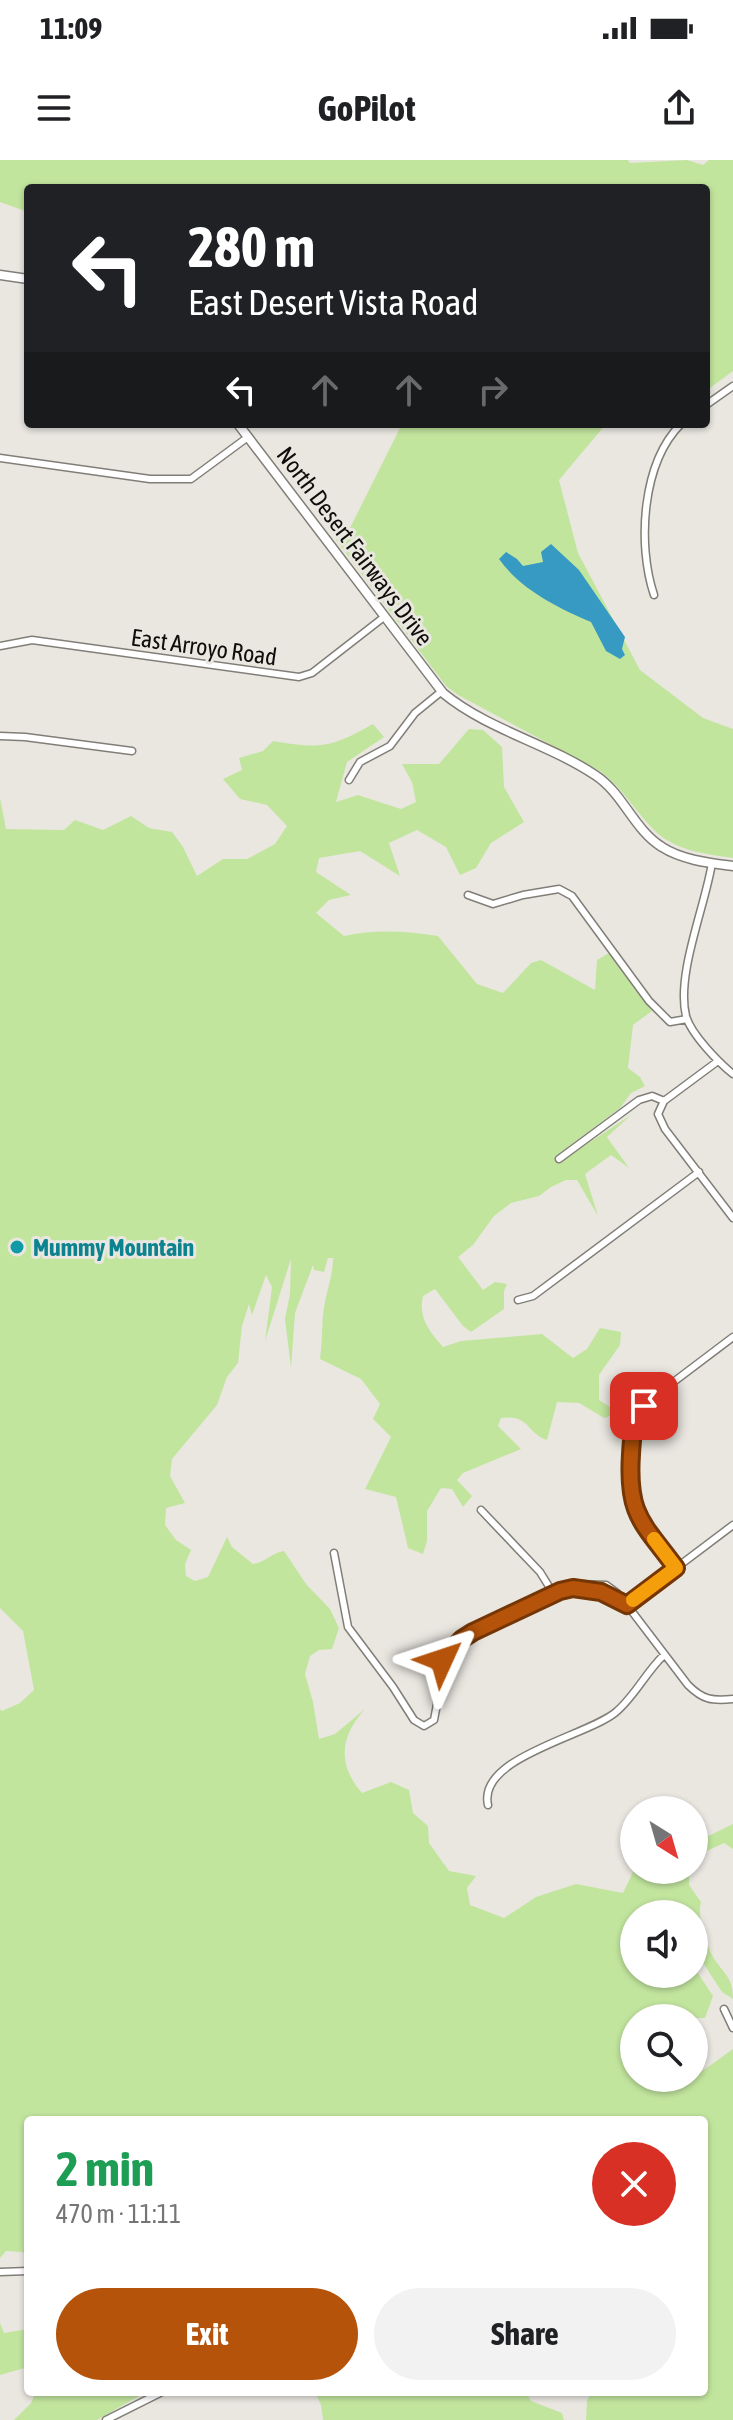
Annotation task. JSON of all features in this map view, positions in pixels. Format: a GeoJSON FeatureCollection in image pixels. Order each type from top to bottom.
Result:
{"type":"FeatureCollection","features":[{"type":"Feature","properties":{"kind":"street"},"geometry":{"type":"LineString","coordinates":[[0,275],[24,278]]}},
{"type":"Feature","properties":{"kind":"street"},"geometry":{"type":"LineString","coordinates":[[710,402],[733,386]]}},
{"type":"Feature","properties":{"kind":"street","name":"North Desert Fairways Drive"},"geometry":{"type":"LineString","coordinates":[[241,428],[442,691],[479,716],[598,776],[646,833],[664,849],[733,866]]}},
{"type":"Feature","properties":{"kind":"street"},"geometry":{"type":"LineString","coordinates":[[654,595],[643,526],[662,450],[677,428]]}},
{"type":"Feature","properties":{"kind":"street"},"geometry":{"type":"LineString","coordinates":[[0,458],[150,479],[191,479],[248,437]]}},
{"type":"Feature","properties":{"kind":"street","name":"East Arroyo Road"},"geometry":{"type":"LineString","coordinates":[[0,646],[32,640],[299,677],[318,669],[384,617]]}},
{"type":"Feature","properties":{"kind":"street"},"geometry":{"type":"LineString","coordinates":[[349,780],[360,762],[390,746],[415,713],[442,691]]}},
{"type":"Feature","properties":{"kind":"street"},"geometry":{"type":"LineString","coordinates":[[0,736],[132,751]]}},
{"type":"Feature","properties":{"kind":"street"},"geometry":{"type":"LineString","coordinates":[[712,863],[688,965],[684,997],[687,1019],[718,1061],[733,1074]]}},
{"type":"Feature","properties":{"kind":"street"},"geometry":{"type":"LineString","coordinates":[[468,895],[493,904],[559,889],[572,896],[649,1001],[670,1022],[687,1019]]}},
{"type":"Feature","properties":{"kind":"street"},"geometry":{"type":"LineString","coordinates":[[718,1061],[664,1101],[659,1119],[733,1218]]}},
{"type":"Feature","properties":{"kind":"street"},"geometry":{"type":"LineString","coordinates":[[559,1159],[639,1100],[652,1096],[664,1101]]}},
{"type":"Feature","properties":{"kind":"street"},"geometry":{"type":"LineString","coordinates":[[518,1300],[533,1296],[699,1172]]}},
{"type":"Feature","properties":{"kind":"street"},"geometry":{"type":"LineString","coordinates":[[676,1568],[640,1521],[633,1503],[630,1484],[633,1426],[647,1402],[733,1337]]}},
{"type":"Feature","properties":{"kind":"street"},"geometry":{"type":"LineString","coordinates":[[481,1510],[540,1572],[553,1593]]}},
{"type":"Feature","properties":{"kind":"street"},"geometry":{"type":"LineString","coordinates":[[627,1605],[733,1525]]}},
{"type":"Feature","properties":{"kind":"street"},"geometry":{"type":"LineString","coordinates":[[334,1553],[348,1627],[414,1720],[424,1726],[434,1720],[437,1704],[435,1669],[449,1650],[473,1632],[553,1593],[585,1583],[606,1585],[617,1593],[618,1600],[627,1605],[699,1697],[715,1701],[733,1699]]}},
{"type":"Feature","properties":{"kind":"street"},"geometry":{"type":"LineString","coordinates":[[488,1805],[490,1782],[500,1773],[617,1711],[664,1655]]}},
{"type":"Feature","properties":{"kind":"street"},"geometry":{"type":"LineString","coordinates":[[724,2009],[733,2028]]}},
{"type":"Feature","properties":{"kind":"street"},"geometry":{"type":"LineString","coordinates":[[0,2272],[24,2271]]}},
{"type":"Feature","properties":{"kind":"street"},"geometry":{"type":"LineString","coordinates":[[106,2420],[154,2396]]}},
{"type":"Feature","properties":{"kind":"green space"},"geometry":{"type":"Polygon","coordinates":[[[0,160],[628,160],[630,163],[687,160],[703,165],[709,160],[733,160],[733,371],[710,388],[710,184],[24,184],[24,211],[0,202],[0,160]]]}},
{"type":"Feature","properties":{"kind":"green space"},"geometry":{"type":"Polygon","coordinates":[[[400,428],[603,428],[559,480],[578,553],[640,670],[703,718],[733,729],[733,858],[692,851],[673,844],[649,825],[616,785],[600,771],[446,686],[336,540],[349,530],[400,428]]]}},
{"type":"Feature","properties":{"kind":"green space"},"geometry":{"type":"Polygon","coordinates":[[[373,724],[384,737],[347,762],[336,802],[358,795],[401,809],[416,802],[412,782],[402,764],[439,764],[469,729],[483,730],[502,747],[504,787],[524,822],[491,843],[476,868],[460,875],[446,847],[417,830],[389,843],[400,876],[360,851],[319,858],[316,872],[351,895],[329,900],[316,913],[344,936],[391,932],[438,936],[477,984],[503,993],[531,963],[541,960],[595,990],[597,960],[609,953],[652,1011],[633,1025],[628,1068],[640,1077],[645,1086],[631,1093],[620,1108],[556,1156],[561,1161],[631,1115],[607,1137],[629,1168],[611,1155],[585,1174],[598,1216],[577,1180],[566,1180],[539,1196],[511,1203],[494,1216],[473,1245],[458,1257],[483,1290],[495,1282],[507,1284],[504,1309],[471,1332],[435,1289],[423,1296],[422,1304],[426,1324],[443,1347],[461,1341],[542,1334],[573,1358],[587,1349],[600,1328],[621,1332],[620,1345],[599,1375],[599,1400],[619,1413],[604,1418],[579,1403],[557,1402],[547,1440],[523,1421],[501,1418],[498,1426],[521,1449],[463,1473],[457,1480],[472,1496],[463,1507],[452,1489],[441,1488],[427,1511],[427,1541],[423,1554],[408,1548],[396,1497],[365,1489],[391,1437],[373,1419],[380,1404],[361,1379],[320,1359],[324,1309],[333,1258],[328,1258],[324,1272],[314,1270],[313,1265],[295,1313],[291,1368],[285,1319],[290,1294],[291,1259],[265,1341],[272,1287],[266,1275],[252,1315],[249,1304],[242,1326],[238,1363],[227,1377],[217,1405],[172,1459],[170,1476],[185,1503],[166,1508],[165,1525],[176,1540],[191,1550],[185,1564],[186,1576],[195,1581],[208,1577],[227,1537],[232,1547],[253,1564],[284,1551],[306,1584],[330,1609],[339,1628],[332,1649],[319,1650],[310,1656],[305,1674],[319,1739],[335,1734],[365,1709],[346,1740],[348,1772],[362,1793],[391,1782],[409,1790],[413,1813],[428,1826],[429,1843],[449,1871],[476,1876],[467,1888],[470,1905],[504,1918],[536,1897],[576,1884],[623,1893],[627,1884],[689,1884],[700,1900],[620,1900],[620,1988],[708,1988],[713,1996],[708,2010],[708,2004],[620,2004],[620,2092],[708,2092],[708,2067],[733,2049],[733,2420],[586,2420],[590,2396],[708,2396],[708,2116],[24,2116],[24,2254],[6,2251],[0,2258],[0,1709],[2,1711],[20,1703],[34,1690],[23,1631],[0,1608],[0,798],[6,829],[64,830],[75,820],[103,830],[131,816],[149,828],[172,832],[197,876],[223,859],[247,859],[275,844],[287,826],[267,805],[240,799],[223,779],[242,770],[239,758],[263,751],[273,741],[303,745],[335,742],[373,724]]]}},
{"type":"Feature","properties":{"kind":"green space"},"geometry":{"type":"Polygon","coordinates":[[[733,1824],[733,1849],[724,1843],[708,1850],[708,1836],[733,1824]]]}},
{"type":"Feature","properties":{"kind":"green space"},"geometry":{"type":"Polygon","coordinates":[[[708,1946],[729,1979],[733,1999],[722,1992],[708,1970],[708,1946]]]}},
{"type":"Feature","properties":{"kind":"green space"},"geometry":{"type":"Polygon","coordinates":[[[0,2323],[4,2333],[24,2330],[24,2368],[0,2375],[0,2323]]]}},
{"type":"Feature","properties":{"kind":"green space"},"geometry":{"type":"Polygon","coordinates":[[[34,2396],[139,2396],[97,2420],[14,2420],[34,2396]]]}},
{"type":"Feature","properties":{"kind":"green space"},"geometry":{"type":"Polygon","coordinates":[[[317,2396],[528,2396],[531,2401],[562,2413],[564,2420],[323,2420],[317,2396]]]}},
{"type":"Feature","properties":{"kind":"water"},"geometry":{"type":"Polygon","coordinates":[[[551,544],[579,570],[625,637],[622,649],[625,655],[620,659],[606,651],[591,622],[553,604],[529,588],[499,559],[506,552],[523,566],[543,562],[541,552],[551,544]]]}},
{"type":"Feature","properties":{"kind":"slow traffic"},"geometry":{"type":"LineString","coordinates":[[633,1600],[676,1568],[654,1539]]}},
{"type":"Feature","properties":{"kind":"place","name":"Mummy Mountain"},"geometry":{"type":"Point","coordinates":[17,1247]}},
{"type":"Feature","properties":{"kind":"route"},"geometry":{"type":"LineString","coordinates":[[442,1660],[462,1639],[545,1596],[573,1588],[592,1590],[627,1605],[676,1568],[640,1521],[630,1493],[633,1426],[644,1406]]}}]}
